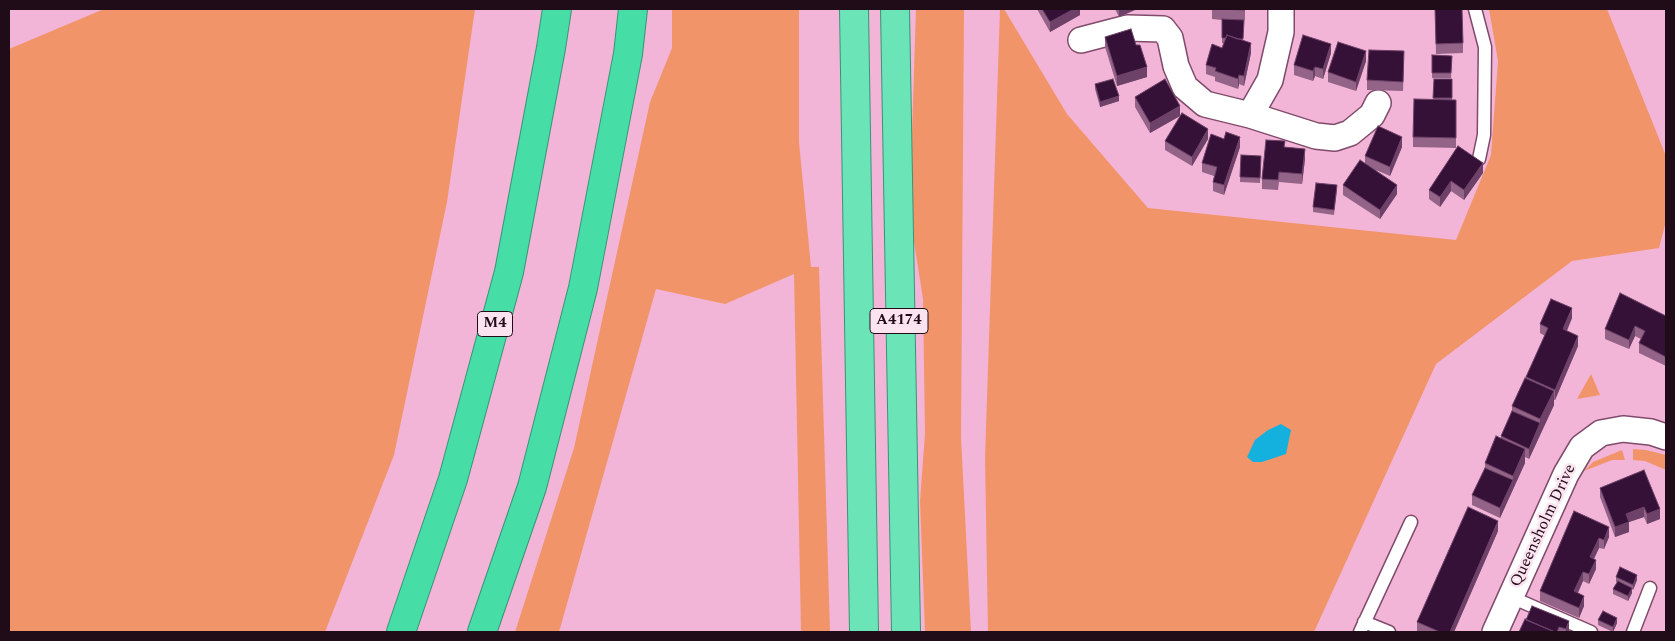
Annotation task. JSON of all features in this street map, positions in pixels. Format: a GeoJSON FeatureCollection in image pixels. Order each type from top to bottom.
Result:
{"type":"FeatureCollection","features":[{"type":"Feature","properties":{"kind":"highway","name":"M4"},"geometry":{"type":"LineString","coordinates":[[401,632],[453,479],[508,272],[551,48],[556,9]]}},
{"type":"Feature","properties":{"kind":"highway"},"geometry":{"type":"LineString","coordinates":[[482,632],[532,487],[584,288],[628,54],[634,9]]}},
{"type":"Feature","properties":{"kind":"highway","name":"A4174"},"geometry":{"type":"LineString","coordinates":[[854,9],[864,632]]}},
{"type":"Feature","properties":{"kind":"highway","name":"A4174"},"geometry":{"type":"LineString","coordinates":[[895,9],[906,632]]}},
{"type":"Feature","properties":{"kind":"street"},"geometry":{"type":"LineString","coordinates":[[1250,115],[1270,80],[1281,32],[1281,9]]}},
{"type":"Feature","properties":{"kind":"street"},"geometry":{"type":"LineString","coordinates":[[1080,40],[1127,28],[1163,29],[1170,38],[1176,66],[1185,87],[1206,104],[1250,115],[1316,136],[1335,138],[1350,133],[1372,115],[1378,103]]}},
{"type":"Feature","properties":{"kind":"street","name":"Queensholm Drive"},"geometry":{"type":"LineString","coordinates":[[1495,632],[1566,474],[1582,448],[1601,432],[1623,429],[1651,432],[1666,437]]}},
{"type":"Feature","properties":{"kind":"lane"},"geometry":{"type":"LineString","coordinates":[[1475,9],[1485,47],[1484,135],[1479,159]]}},
{"type":"Feature","properties":{"kind":"lane"},"geometry":{"type":"LineString","coordinates":[[1388,632],[1362,627],[1412,522]]}},
{"type":"Feature","properties":{"kind":"lane"},"geometry":{"type":"LineString","coordinates":[[1633,632],[1650,588]]}},
{"type":"Feature","properties":{"kind":"lane"},"geometry":{"type":"LineString","coordinates":[[1511,597],[1591,632]]}},
{"type":"Feature","properties":{"kind":"shaded area"},"geometry":{"type":"Polygon","coordinates":[[[104,9],[475,9],[447,202],[394,455],[325,632],[9,632],[9,49],[104,9]]]}},
{"type":"Feature","properties":{"kind":"shaded area"},"geometry":{"type":"Polygon","coordinates":[[[672,9],[799,9],[799,142],[811,267],[819,267],[830,632],[801,632],[794,274],[725,304],[656,289],[559,632],[515,632],[574,448],[650,102],[672,48],[672,9]]]}},
{"type":"Feature","properties":{"kind":"shaded area"},"geometry":{"type":"Polygon","coordinates":[[[916,9],[964,9],[961,437],[971,632],[925,632],[920,501],[925,434],[923,299],[914,242],[911,165],[916,9]]]}},
{"type":"Feature","properties":{"kind":"shaded area"},"geometry":{"type":"Polygon","coordinates":[[[1000,9],[1004,9],[1067,114],[1148,208],[1456,240],[1491,155],[1498,61],[1489,9],[1607,9],[1666,156],[1666,221],[1659,248],[1572,261],[1436,364],[1314,632],[988,632],[985,458],[1000,9]]]}},
{"type":"Feature","properties":{"kind":"shaded area"},"geometry":{"type":"Polygon","coordinates":[[[1591,374],[1600,395],[1577,399],[1591,374]]]}},
{"type":"Feature","properties":{"kind":"shaded area"},"geometry":{"type":"Polygon","coordinates":[[[1633,449],[1666,455],[1666,470],[1645,461],[1633,460],[1633,449]]]}},
{"type":"Feature","properties":{"kind":"shaded area"},"geometry":{"type":"Polygon","coordinates":[[[1622,450],[1625,460],[1612,460],[1584,471],[1593,462],[1622,450]]]}},
{"type":"Feature","properties":{"kind":"water"},"geometry":{"type":"Polygon","coordinates":[[[1281,424],[1291,430],[1286,454],[1262,462],[1253,462],[1247,457],[1255,440],[1268,430],[1281,424]]]}},
{"type":"Feature","properties":{"kind":"building"},"geometry":{"type":"Polygon","coordinates":[[[1042,9],[1074,9],[1050,22],[1042,9]]]}},
{"type":"Feature","properties":{"kind":"building"},"geometry":{"type":"Polygon","coordinates":[[[1212,9],[1245,9],[1245,10],[1212,9]]]}},
{"type":"Feature","properties":{"kind":"building"},"geometry":{"type":"Polygon","coordinates":[[[1435,9],[1462,9],[1463,43],[1436,44],[1435,9]]]}},
{"type":"Feature","properties":{"kind":"building"},"geometry":{"type":"Polygon","coordinates":[[[1222,19],[1244,20],[1243,39],[1227,35],[1226,38],[1222,38],[1222,19]]]}},
{"type":"Feature","properties":{"kind":"building"},"geometry":{"type":"Polygon","coordinates":[[[1131,29],[1136,45],[1140,45],[1147,67],[1117,76],[1105,37],[1131,29]]]}},
{"type":"Feature","properties":{"kind":"building"},"geometry":{"type":"Polygon","coordinates":[[[1227,35],[1251,43],[1244,76],[1239,75],[1238,79],[1215,71],[1216,68],[1206,65],[1212,44],[1222,48],[1227,35]]]}},
{"type":"Feature","properties":{"kind":"building"},"geometry":{"type":"Polygon","coordinates":[[[1303,35],[1331,44],[1323,69],[1315,67],[1313,71],[1294,65],[1303,35]]]}},
{"type":"Feature","properties":{"kind":"building"},"geometry":{"type":"Polygon","coordinates":[[[1338,42],[1366,51],[1356,82],[1328,72],[1338,42]]]}},
{"type":"Feature","properties":{"kind":"building"},"geometry":{"type":"Polygon","coordinates":[[[1369,50],[1404,51],[1403,82],[1367,80],[1369,50]]]}},
{"type":"Feature","properties":{"kind":"building"},"geometry":{"type":"Polygon","coordinates":[[[1432,55],[1452,56],[1451,73],[1432,73],[1432,55]]]}},
{"type":"Feature","properties":{"kind":"building"},"geometry":{"type":"Polygon","coordinates":[[[1113,79],[1119,96],[1100,102],[1095,84],[1113,79]]]}},
{"type":"Feature","properties":{"kind":"building"},"geometry":{"type":"Polygon","coordinates":[[[1165,79],[1180,106],[1150,123],[1135,97],[1165,79]]]}},
{"type":"Feature","properties":{"kind":"building"},"geometry":{"type":"Polygon","coordinates":[[[1434,79],[1452,79],[1452,98],[1433,98],[1434,79]]]}},
{"type":"Feature","properties":{"kind":"building"},"geometry":{"type":"Polygon","coordinates":[[[1414,99],[1456,100],[1456,138],[1413,137],[1414,99]]]}},
{"type":"Feature","properties":{"kind":"building"},"geometry":{"type":"Polygon","coordinates":[[[1182,113],[1208,129],[1192,157],[1165,141],[1182,113]]]}},
{"type":"Feature","properties":{"kind":"building"},"geometry":{"type":"Polygon","coordinates":[[[1378,126],[1402,137],[1390,167],[1365,156],[1378,126]]]}},
{"type":"Feature","properties":{"kind":"building"},"geometry":{"type":"Polygon","coordinates":[[[1226,132],[1240,137],[1224,185],[1213,182],[1217,167],[1202,163],[1211,134],[1224,139],[1226,132]]]}},
{"type":"Feature","properties":{"kind":"building"},"geometry":{"type":"Polygon","coordinates":[[[1266,140],[1285,141],[1284,147],[1305,149],[1302,174],[1279,172],[1278,180],[1262,179],[1266,140]]]}},
{"type":"Feature","properties":{"kind":"building"},"geometry":{"type":"Polygon","coordinates":[[[1458,146],[1483,163],[1464,190],[1451,181],[1440,197],[1429,190],[1458,146]]]}},
{"type":"Feature","properties":{"kind":"building"},"geometry":{"type":"Polygon","coordinates":[[[1241,155],[1261,156],[1260,178],[1240,177],[1241,155]]]}},
{"type":"Feature","properties":{"kind":"building"},"geometry":{"type":"Polygon","coordinates":[[[1360,160],[1397,185],[1380,210],[1343,185],[1360,160]]]}},
{"type":"Feature","properties":{"kind":"building"},"geometry":{"type":"Polygon","coordinates":[[[1316,183],[1337,185],[1334,210],[1313,207],[1316,183]]]}},
{"type":"Feature","properties":{"kind":"building"},"geometry":{"type":"Polygon","coordinates":[[[1620,293],[1666,316],[1666,357],[1639,343],[1645,331],[1635,326],[1629,340],[1605,329],[1620,293]]]}},
{"type":"Feature","properties":{"kind":"building"},"geometry":{"type":"Polygon","coordinates":[[[1551,299],[1572,308],[1563,329],[1578,336],[1555,390],[1526,377],[1548,328],[1540,324],[1551,299]]]}},
{"type":"Feature","properties":{"kind":"building"},"geometry":{"type":"Polygon","coordinates":[[[1525,378],[1554,391],[1540,419],[1512,406],[1525,378]]]}},
{"type":"Feature","properties":{"kind":"building"},"geometry":{"type":"Polygon","coordinates":[[[1512,411],[1540,423],[1529,449],[1501,436],[1512,411]]]}},
{"type":"Feature","properties":{"kind":"building"},"geometry":{"type":"Polygon","coordinates":[[[1496,436],[1525,449],[1513,476],[1485,463],[1496,436]]]}},
{"type":"Feature","properties":{"kind":"building"},"geometry":{"type":"Polygon","coordinates":[[[1485,468],[1513,480],[1500,508],[1472,495],[1485,468]]]}},
{"type":"Feature","properties":{"kind":"building"},"geometry":{"type":"Polygon","coordinates":[[[1644,470],[1660,509],[1647,514],[1644,507],[1626,514],[1629,522],[1615,527],[1600,488],[1644,470]]]}},
{"type":"Feature","properties":{"kind":"building"},"geometry":{"type":"Polygon","coordinates":[[[1468,507],[1498,521],[1450,632],[1440,632],[1417,622],[1468,507]]]}},
{"type":"Feature","properties":{"kind":"building"},"geometry":{"type":"Polygon","coordinates":[[[1574,511],[1609,527],[1604,540],[1599,538],[1590,557],[1596,560],[1589,574],[1583,572],[1574,591],[1584,596],[1579,608],[1540,591],[1574,511]]]}},
{"type":"Feature","properties":{"kind":"building"},"geometry":{"type":"Polygon","coordinates":[[[1620,567],[1637,575],[1633,585],[1616,577],[1620,567]]]}},
{"type":"Feature","properties":{"kind":"building"},"geometry":{"type":"Polygon","coordinates":[[[1618,581],[1632,588],[1628,596],[1613,589],[1618,581]]]}},
{"type":"Feature","properties":{"kind":"building"},"geometry":{"type":"Polygon","coordinates":[[[1532,606],[1569,621],[1566,629],[1559,627],[1557,632],[1555,632],[1526,620],[1532,606]]]}},
{"type":"Feature","properties":{"kind":"building"},"geometry":{"type":"Polygon","coordinates":[[[1603,611],[1617,618],[1613,627],[1598,620],[1603,611]]]}},
{"type":"Feature","properties":{"kind":"building"},"geometry":{"type":"Polygon","coordinates":[[[1525,619],[1555,632],[1519,632],[1525,619]]]}}]}
